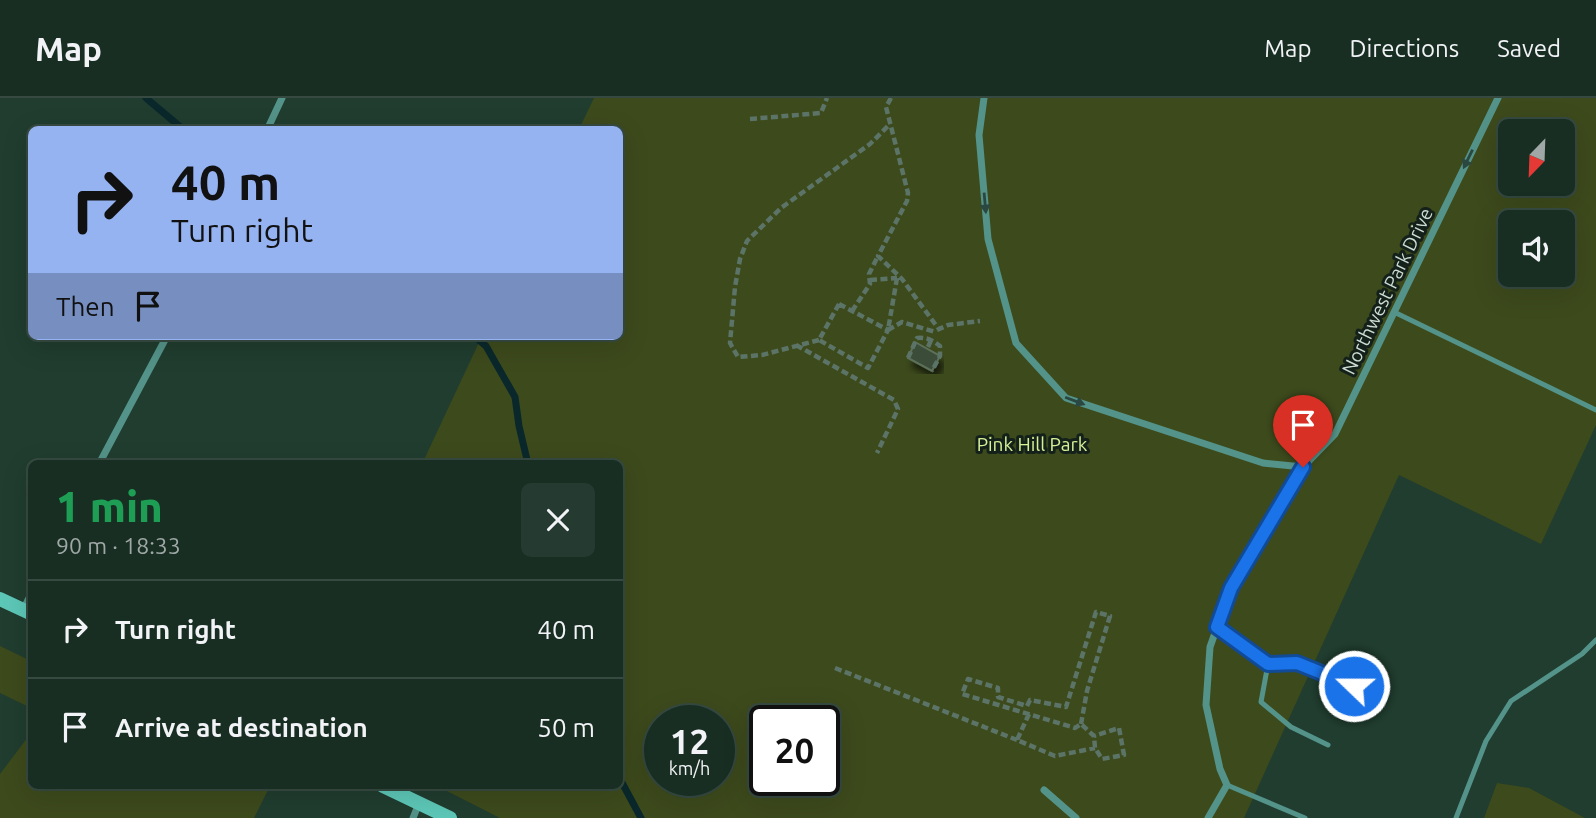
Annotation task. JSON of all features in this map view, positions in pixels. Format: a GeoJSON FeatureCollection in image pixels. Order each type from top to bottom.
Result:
{"type":"FeatureCollection","features":[{"type":"Feature","properties":{"kind":"main road"},"geometry":{"type":"LineString","coordinates":[[0,598],[27,612]]}},
{"type":"Feature","properties":{"kind":"main road"},"geometry":{"type":"LineString","coordinates":[[389,789],[450,818]]}},
{"type":"Feature","properties":{"kind":"street"},"geometry":{"type":"LineString","coordinates":[[269,126],[282,98]]}},
{"type":"Feature","properties":{"kind":"street"},"geometry":{"type":"LineString","coordinates":[[984,98],[979,135],[988,239],[1016,343],[1066,398],[1263,463],[1303,467]]}},
{"type":"Feature","properties":{"kind":"street","name":"Northwest Park Drive"},"geometry":{"type":"LineString","coordinates":[[1227,785],[1220,769],[1206,705],[1210,647],[1231,588],[1303,467],[1335,434],[1498,98]]}},
{"type":"Feature","properties":{"kind":"street"},"geometry":{"type":"LineString","coordinates":[[101,460],[165,340]]}},
{"type":"Feature","properties":{"kind":"street"},"geometry":{"type":"LineString","coordinates":[[1208,818],[1227,785]]}},
{"type":"Feature","properties":{"kind":"street"},"geometry":{"type":"LineString","coordinates":[[1044,790],[1076,818]]}},
{"type":"Feature","properties":{"kind":"street"},"geometry":{"type":"LineString","coordinates":[[413,818],[419,803]]}},
{"type":"Feature","properties":{"kind":"lane"},"geometry":{"type":"LineString","coordinates":[[1394,312],[1596,410]]}},
{"type":"Feature","properties":{"kind":"lane"},"geometry":{"type":"LineString","coordinates":[[1217,627],[1268,664],[1297,663],[1354,686]]}},
{"type":"Feature","properties":{"kind":"lane"},"geometry":{"type":"LineString","coordinates":[[1457,818],[1486,741],[1511,701],[1582,654],[1596,640]]}},
{"type":"Feature","properties":{"kind":"lane"},"geometry":{"type":"LineString","coordinates":[[1268,664],[1261,702],[1291,727],[1328,745]]}},
{"type":"Feature","properties":{"kind":"lane"},"geometry":{"type":"LineString","coordinates":[[1227,785],[1305,818]]}},
{"type":"Feature","properties":{"kind":"path"},"geometry":{"type":"LineString","coordinates":[[750,118],[821,113],[827,98]]}},
{"type":"Feature","properties":{"kind":"path"},"geometry":{"type":"LineString","coordinates":[[852,311],[870,284],[869,274],[907,201],[908,193],[886,107],[891,98]]}},
{"type":"Feature","properties":{"kind":"path"},"geometry":{"type":"LineString","coordinates":[[890,124],[870,144],[781,208],[747,242],[740,259],[735,288],[730,343],[738,357],[762,355],[819,340],[868,368],[888,330],[899,278]]}},
{"type":"Feature","properties":{"kind":"path"},"geometry":{"type":"LineString","coordinates":[[878,256],[899,278],[937,330]]}},
{"type":"Feature","properties":{"kind":"path"},"geometry":{"type":"LineString","coordinates":[[870,280],[899,278]]}},
{"type":"Feature","properties":{"kind":"path"},"geometry":{"type":"LineString","coordinates":[[819,340],[839,304],[888,330]]}},
{"type":"Feature","properties":{"kind":"path"},"geometry":{"type":"LineString","coordinates":[[888,330],[902,321],[937,330],[980,321]]}},
{"type":"Feature","properties":{"kind":"path"},"geometry":{"type":"LineString","coordinates":[[928,346],[937,330]]}},
{"type":"Feature","properties":{"kind":"path"},"geometry":{"type":"LineString","coordinates":[[908,358],[917,338],[926,337],[932,340],[940,346],[941,351],[932,371]]}},
{"type":"Feature","properties":{"kind":"path"},"geometry":{"type":"LineString","coordinates":[[795,345],[894,400],[898,409],[877,453]]}},
{"type":"Feature","properties":{"kind":"path"},"geometry":{"type":"LineString","coordinates":[[1096,611],[1110,616],[1087,691],[1081,724],[1075,728],[962,694],[968,679],[998,688],[998,697],[1027,706],[1030,700],[1066,707],[1096,611]]}},
{"type":"Feature","properties":{"kind":"path"},"geometry":{"type":"LineString","coordinates":[[835,668],[1055,756],[1095,748]]}},
{"type":"Feature","properties":{"kind":"path"},"geometry":{"type":"LineString","coordinates":[[1017,740],[1029,714]]}},
{"type":"Feature","properties":{"kind":"path"},"geometry":{"type":"LineString","coordinates":[[1081,724],[1094,736],[1095,748],[1102,759],[1124,755],[1119,728],[1094,736]]}},
{"type":"Feature","properties":{"kind":"green space","name":"Pink Hill Park"},"geometry":{"type":"Polygon","coordinates":[[[594,98],[1596,98],[1596,425],[1541,544],[1399,475],[1244,818],[500,818],[443,789],[623,789],[623,460],[424,460],[480,340],[623,340],[623,126],[580,126],[594,98]]]}},
{"type":"Feature","properties":{"kind":"green space"},"geometry":{"type":"Polygon","coordinates":[[[0,646],[28,660],[28,707],[0,693],[0,646]]]}},
{"type":"Feature","properties":{"kind":"green space"},"geometry":{"type":"Polygon","coordinates":[[[28,737],[28,789],[268,789],[254,818],[0,818],[0,774],[28,737]]]}},
{"type":"Feature","properties":{"kind":"green space"},"geometry":{"type":"Polygon","coordinates":[[[1497,783],[1529,788],[1585,818],[1484,818],[1497,783]]]}},
{"type":"Feature","properties":{"kind":"building"},"geometry":{"type":"Polygon","coordinates":[[[915,342],[940,356],[932,371],[908,358],[915,342]]]}},
{"type":"Feature","properties":{"kind":"waterway"},"geometry":{"type":"LineString","coordinates":[[146,98],[179,126]]}},
{"type":"Feature","properties":{"kind":"waterway"},"geometry":{"type":"LineString","coordinates":[[479,340],[486,346],[515,397],[527,460]]}},
{"type":"Feature","properties":{"kind":"waterway"},"geometry":{"type":"LineString","coordinates":[[623,785],[641,818]]}},
{"type":"Feature","properties":{"kind":"route"},"geometry":{"type":"LineString","coordinates":[[1303,467],[1231,588],[1217,627],[1268,664],[1297,663],[1354,686]]}}]}
